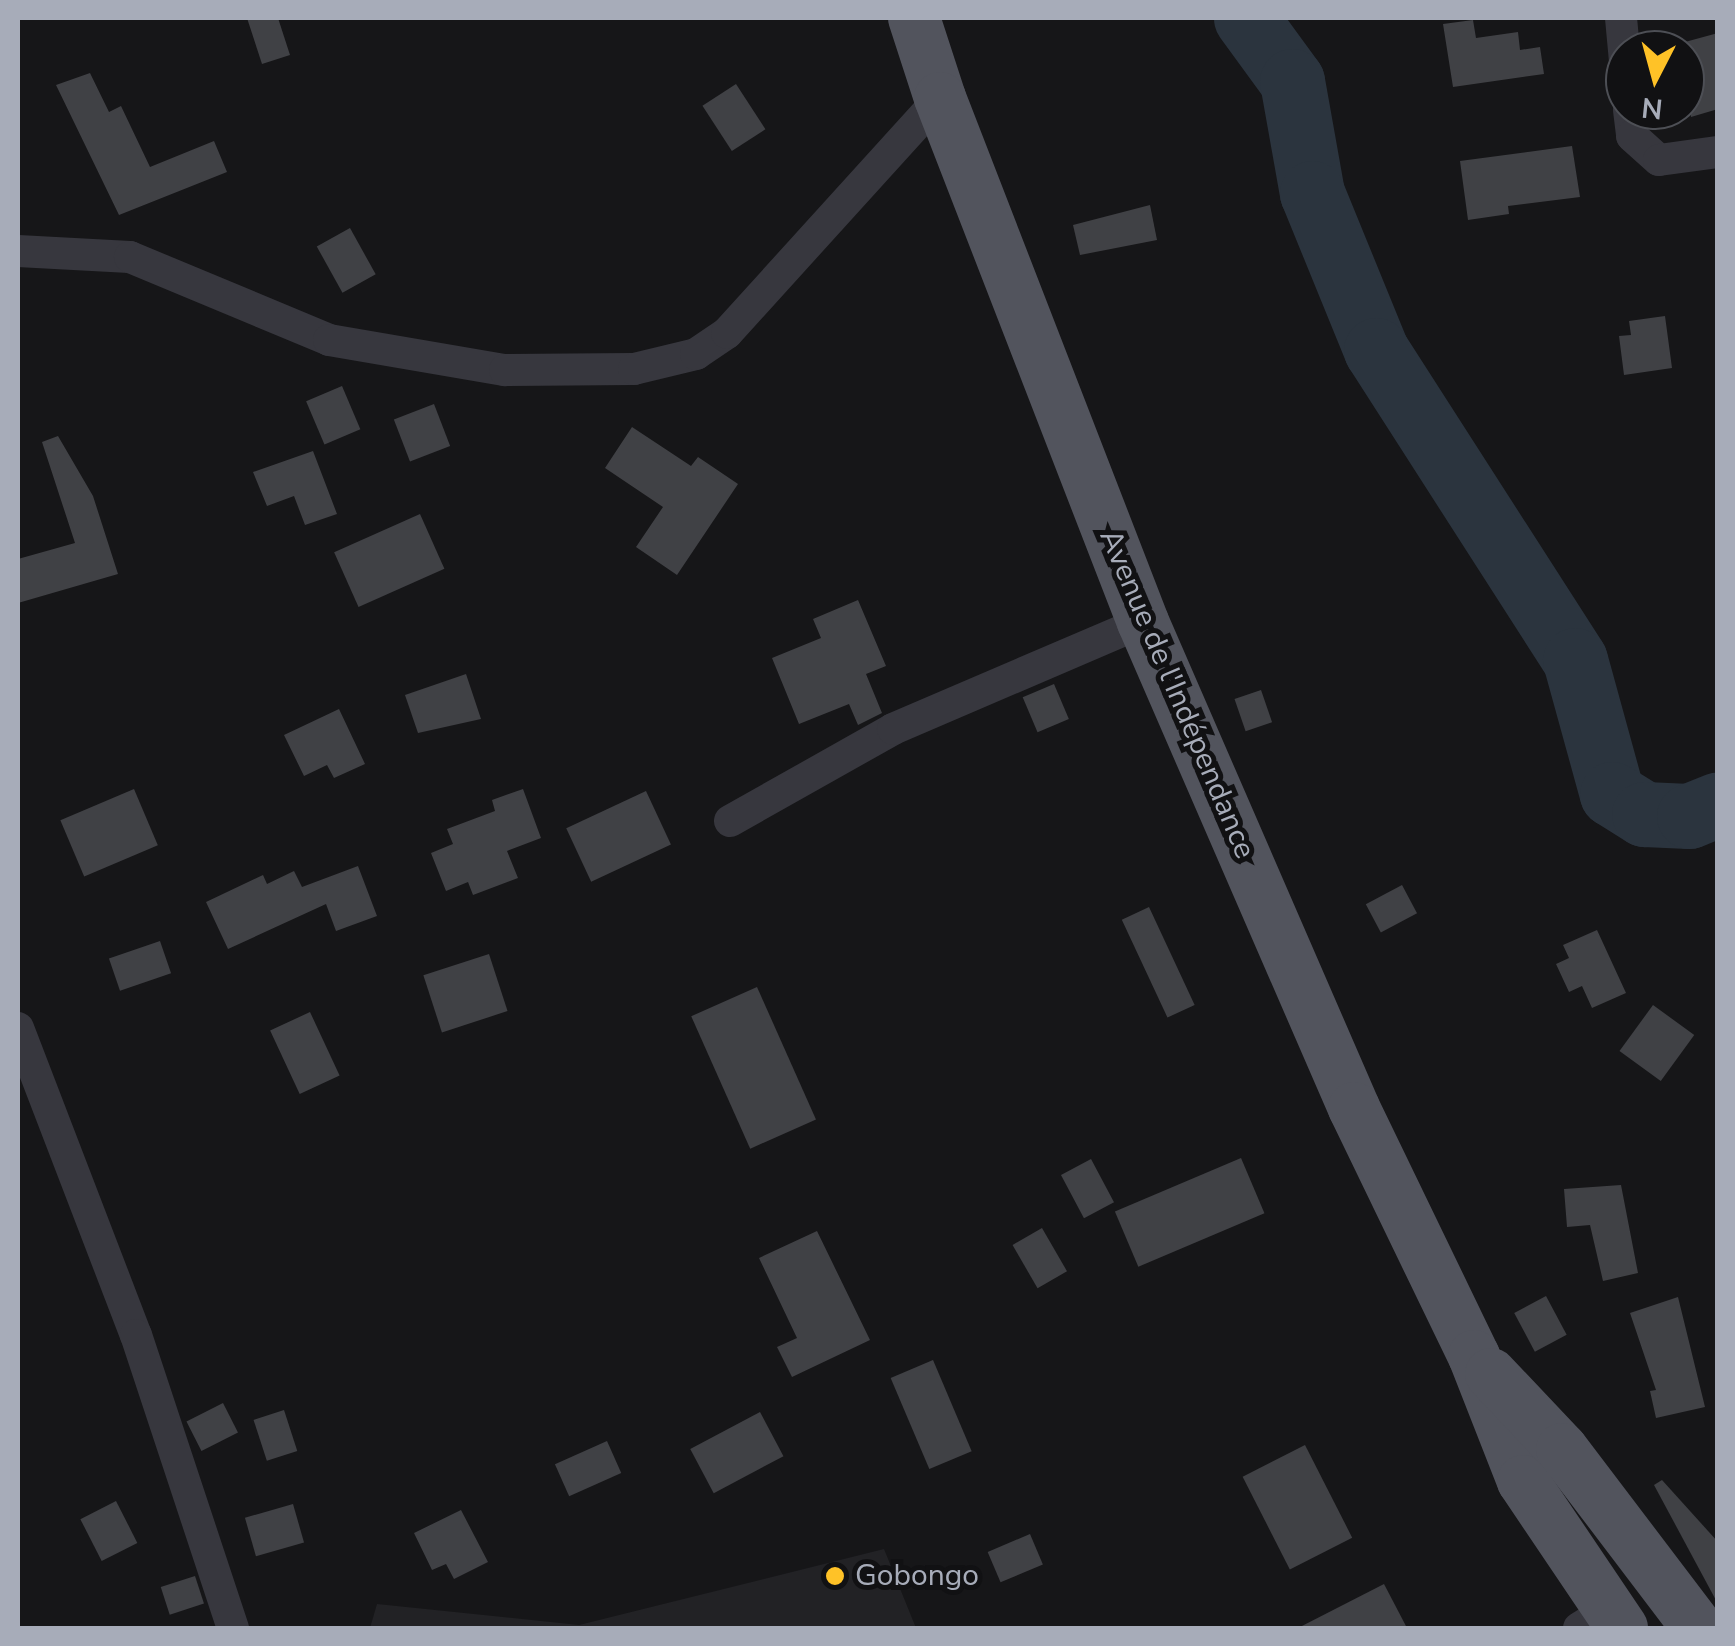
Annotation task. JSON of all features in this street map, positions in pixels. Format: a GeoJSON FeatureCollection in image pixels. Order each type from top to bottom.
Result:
{"type":"FeatureCollection","features":[{"type":"Feature","properties":{"kind":"main road","name":"Avenue de l'Indépendance"},"geometry":{"type":"LineString","coordinates":[[914,18],[940,98],[1144,622],[1354,1108],[1474,1356],[1523,1481],[1603,1622]]}},
{"type":"Feature","properties":{"kind":"main road","name":"Avenue de l'Indépendance"},"geometry":{"type":"LineString","coordinates":[[1474,1356],[1562,1449],[1698,1628]]}},
{"type":"Feature","properties":{"kind":"street"},"geometry":{"type":"LineString","coordinates":[[18,251],[130,257],[329,340],[505,370],[634,369],[696,354],[727,333],[940,98]]}},
{"type":"Feature","properties":{"kind":"street"},"geometry":{"type":"LineString","coordinates":[[1631,130],[1632,136],[1659,160],[1718,152]]}},
{"type":"Feature","properties":{"kind":"street"},"geometry":{"type":"LineString","coordinates":[[730,821],[892,729],[1144,622]]}},
{"type":"Feature","properties":{"kind":"street"},"geometry":{"type":"LineString","coordinates":[[18,1028],[136,1335],[233,1628]]}},
{"type":"Feature","properties":{"kind":"shaded area","name":"Gobongo"},"geometry":{"type":"Polygon","coordinates":[[[884,1549],[916,1628],[370,1628],[377,1604],[579,1625],[884,1549]]]}},
{"type":"Feature","properties":{"kind":"building"},"geometry":{"type":"Polygon","coordinates":[[[247,18],[278,18],[290,55],[262,64],[247,18]]]}},
{"type":"Feature","properties":{"kind":"building"},"geometry":{"type":"Polygon","coordinates":[[[1473,20],[1476,38],[1518,32],[1520,50],[1540,47],[1544,74],[1453,87],[1443,24],[1473,20]]]}},
{"type":"Feature","properties":{"kind":"building"},"geometry":{"type":"Polygon","coordinates":[[[1718,33],[1718,109],[1705,113],[1705,37],[1718,33]]]}},
{"type":"Feature","properties":{"kind":"building"},"geometry":{"type":"Polygon","coordinates":[[[90,73],[109,112],[121,106],[150,167],[214,141],[227,172],[119,215],[56,85],[90,73]]]}},
{"type":"Feature","properties":{"kind":"building"},"geometry":{"type":"Polygon","coordinates":[[[736,84],[765,129],[732,151],[702,106],[736,84]]]}},
{"type":"Feature","properties":{"kind":"building"},"geometry":{"type":"Polygon","coordinates":[[[1572,146],[1580,197],[1508,206],[1509,214],[1468,220],[1460,161],[1572,146]]]}},
{"type":"Feature","properties":{"kind":"building"},"geometry":{"type":"Polygon","coordinates":[[[1150,205],[1157,240],[1080,255],[1073,225],[1150,205]]]}},
{"type":"Feature","properties":{"kind":"building"},"geometry":{"type":"Polygon","coordinates":[[[350,228],[376,274],[342,293],[317,246],[350,228]]]}},
{"type":"Feature","properties":{"kind":"building"},"geometry":{"type":"Polygon","coordinates":[[[1665,316],[1672,368],[1624,375],[1619,336],[1631,335],[1629,321],[1665,316]]]}},
{"type":"Feature","properties":{"kind":"building"},"geometry":{"type":"Polygon","coordinates":[[[342,386],[360,429],[324,445],[306,401],[342,386]]]}},
{"type":"Feature","properties":{"kind":"building"},"geometry":{"type":"Polygon","coordinates":[[[434,404],[450,446],[410,461],[394,419],[434,404]]]}},
{"type":"Feature","properties":{"kind":"building"},"geometry":{"type":"Polygon","coordinates":[[[632,427],[691,466],[698,457],[738,484],[677,575],[636,547],[663,507],[605,468],[632,427]]]}},
{"type":"Feature","properties":{"kind":"building"},"geometry":{"type":"Polygon","coordinates":[[[58,436],[93,496],[118,574],[18,603],[18,559],[75,543],[42,442],[58,436]]]}},
{"type":"Feature","properties":{"kind":"building"},"geometry":{"type":"Polygon","coordinates":[[[313,451],[337,514],[305,525],[294,496],[267,506],[253,472],[313,451]]]}},
{"type":"Feature","properties":{"kind":"building"},"geometry":{"type":"Polygon","coordinates":[[[420,514],[444,569],[359,607],[334,552],[420,514]]]}},
{"type":"Feature","properties":{"kind":"building"},"geometry":{"type":"Polygon","coordinates":[[[858,600],[886,666],[866,674],[882,713],[858,725],[849,704],[799,724],[772,658],[821,638],[813,619],[858,600]]]}},
{"type":"Feature","properties":{"kind":"building"},"geometry":{"type":"Polygon","coordinates":[[[466,674],[481,719],[418,733],[405,695],[466,674]]]}},
{"type":"Feature","properties":{"kind":"building"},"geometry":{"type":"Polygon","coordinates":[[[1054,684],[1069,719],[1038,732],[1023,697],[1054,684]]]}},
{"type":"Feature","properties":{"kind":"building"},"geometry":{"type":"Polygon","coordinates":[[[1261,690],[1272,722],[1246,731],[1235,699],[1261,690]]]}},
{"type":"Feature","properties":{"kind":"building"},"geometry":{"type":"Polygon","coordinates":[[[339,709],[365,764],[334,778],[327,765],[304,776],[284,735],[339,709]]]}},
{"type":"Feature","properties":{"kind":"building"},"geometry":{"type":"Polygon","coordinates":[[[134,789],[158,845],[84,876],[60,820],[134,789]]]}},
{"type":"Feature","properties":{"kind":"building"},"geometry":{"type":"Polygon","coordinates":[[[523,789],[541,838],[507,851],[518,878],[473,895],[468,882],[446,891],[431,853],[453,844],[447,829],[495,811],[492,800],[523,789]]]}},
{"type":"Feature","properties":{"kind":"building"},"geometry":{"type":"Polygon","coordinates":[[[646,791],[671,844],[591,882],[566,828],[646,791]]]}},
{"type":"Feature","properties":{"kind":"building"},"geometry":{"type":"Polygon","coordinates":[[[358,866],[377,916],[336,931],[326,904],[228,949],[206,902],[263,875],[267,884],[294,871],[302,887],[358,866]]]}},
{"type":"Feature","properties":{"kind":"building"},"geometry":{"type":"Polygon","coordinates":[[[1402,885],[1417,913],[1381,933],[1366,904],[1402,885]]]}},
{"type":"Feature","properties":{"kind":"building"},"geometry":{"type":"Polygon","coordinates":[[[1149,907],[1195,1005],[1167,1018],[1122,920],[1149,907]]]}},
{"type":"Feature","properties":{"kind":"building"},"geometry":{"type":"Polygon","coordinates":[[[1597,930],[1626,993],[1592,1008],[1582,986],[1569,992],[1556,964],[1569,958],[1563,945],[1597,930]]]}},
{"type":"Feature","properties":{"kind":"building"},"geometry":{"type":"Polygon","coordinates":[[[160,941],[171,973],[120,991],[109,959],[160,941]]]}},
{"type":"Feature","properties":{"kind":"building"},"geometry":{"type":"Polygon","coordinates":[[[489,954],[508,1011],[442,1032],[423,975],[489,954]]]}},
{"type":"Feature","properties":{"kind":"building"},"geometry":{"type":"Polygon","coordinates":[[[757,987],[816,1119],[750,1149],[691,1016],[757,987]]]}},
{"type":"Feature","properties":{"kind":"building"},"geometry":{"type":"Polygon","coordinates":[[[1653,1005],[1694,1035],[1661,1081],[1619,1051],[1653,1005]]]}},
{"type":"Feature","properties":{"kind":"building"},"geometry":{"type":"Polygon","coordinates":[[[310,1012],[340,1075],[300,1094],[270,1031],[310,1012]]]}},
{"type":"Feature","properties":{"kind":"building"},"geometry":{"type":"Polygon","coordinates":[[[1241,1158],[1264,1213],[1138,1267],[1115,1212],[1241,1158]]]}},
{"type":"Feature","properties":{"kind":"building"},"geometry":{"type":"Polygon","coordinates":[[[1091,1159],[1114,1202],[1084,1218],[1061,1175],[1091,1159]]]}},
{"type":"Feature","properties":{"kind":"building"},"geometry":{"type":"Polygon","coordinates":[[[1621,1185],[1638,1273],[1603,1281],[1590,1225],[1567,1227],[1564,1189],[1621,1185]]]}},
{"type":"Feature","properties":{"kind":"building"},"geometry":{"type":"Polygon","coordinates":[[[1042,1228],[1067,1271],[1038,1288],[1013,1245],[1042,1228]]]}},
{"type":"Feature","properties":{"kind":"building"},"geometry":{"type":"Polygon","coordinates":[[[817,1231],[870,1340],[792,1377],[777,1347],[797,1338],[759,1258],[817,1231]]]}},
{"type":"Feature","properties":{"kind":"building"},"geometry":{"type":"Polygon","coordinates":[[[1546,1296],[1567,1335],[1535,1352],[1514,1313],[1546,1296]]]}},
{"type":"Feature","properties":{"kind":"building"},"geometry":{"type":"Polygon","coordinates":[[[1678,1297],[1705,1407],[1656,1418],[1650,1391],[1656,1390],[1630,1313],[1678,1297]]]}},
{"type":"Feature","properties":{"kind":"building"},"geometry":{"type":"Polygon","coordinates":[[[933,1360],[972,1451],[929,1469],[891,1378],[933,1360]]]}},
{"type":"Feature","properties":{"kind":"building"},"geometry":{"type":"Polygon","coordinates":[[[223,1403],[238,1432],[201,1451],[186,1422],[223,1403]]]}},
{"type":"Feature","properties":{"kind":"building"},"geometry":{"type":"Polygon","coordinates":[[[284,1410],[297,1451],[267,1461],[254,1420],[284,1410]]]}},
{"type":"Feature","properties":{"kind":"building"},"geometry":{"type":"Polygon","coordinates":[[[760,1412],[783,1456],[714,1493],[690,1449],[760,1412]]]}},
{"type":"Feature","properties":{"kind":"building"},"geometry":{"type":"Polygon","coordinates":[[[607,1441],[621,1473],[569,1496],[555,1464],[607,1441]]]}},
{"type":"Feature","properties":{"kind":"building"},"geometry":{"type":"Polygon","coordinates":[[[1305,1445],[1352,1538],[1290,1569],[1243,1477],[1305,1445]]]}},
{"type":"Feature","properties":{"kind":"building"},"geometry":{"type":"Polygon","coordinates":[[[1662,1480],[1718,1542],[1718,1604],[1654,1485],[1662,1480]]]}},
{"type":"Feature","properties":{"kind":"building"},"geometry":{"type":"Polygon","coordinates":[[[116,1501],[137,1543],[102,1561],[80,1519],[116,1501]]]}},
{"type":"Feature","properties":{"kind":"building"},"geometry":{"type":"Polygon","coordinates":[[[293,1504],[304,1542],[256,1556],[245,1518],[293,1504]]]}},
{"type":"Feature","properties":{"kind":"building"},"geometry":{"type":"Polygon","coordinates":[[[461,1510],[488,1562],[454,1579],[446,1564],[432,1570],[414,1533],[461,1510]]]}},
{"type":"Feature","properties":{"kind":"building"},"geometry":{"type":"Polygon","coordinates":[[[1030,1534],[1043,1564],[1001,1582],[988,1552],[1030,1534]]]}},
{"type":"Feature","properties":{"kind":"building"},"geometry":{"type":"Polygon","coordinates":[[[195,1576],[204,1604],[170,1615],[161,1587],[195,1576]]]}},
{"type":"Feature","properties":{"kind":"building"},"geometry":{"type":"Polygon","coordinates":[[[1384,1584],[1407,1628],[1298,1628],[1384,1584]]]}},
{"type":"Feature","properties":{"kind":"waterway"},"geometry":{"type":"LineString","coordinates":[[1246,18],[1292,81],[1312,193],[1376,350],[1575,660],[1612,794],[1644,814],[1689,816],[1718,804]]}},
{"type":"Feature","properties":{"kind":"place","name":"Gobongo"},"geometry":{"type":"Point","coordinates":[835,1576]}}]}
